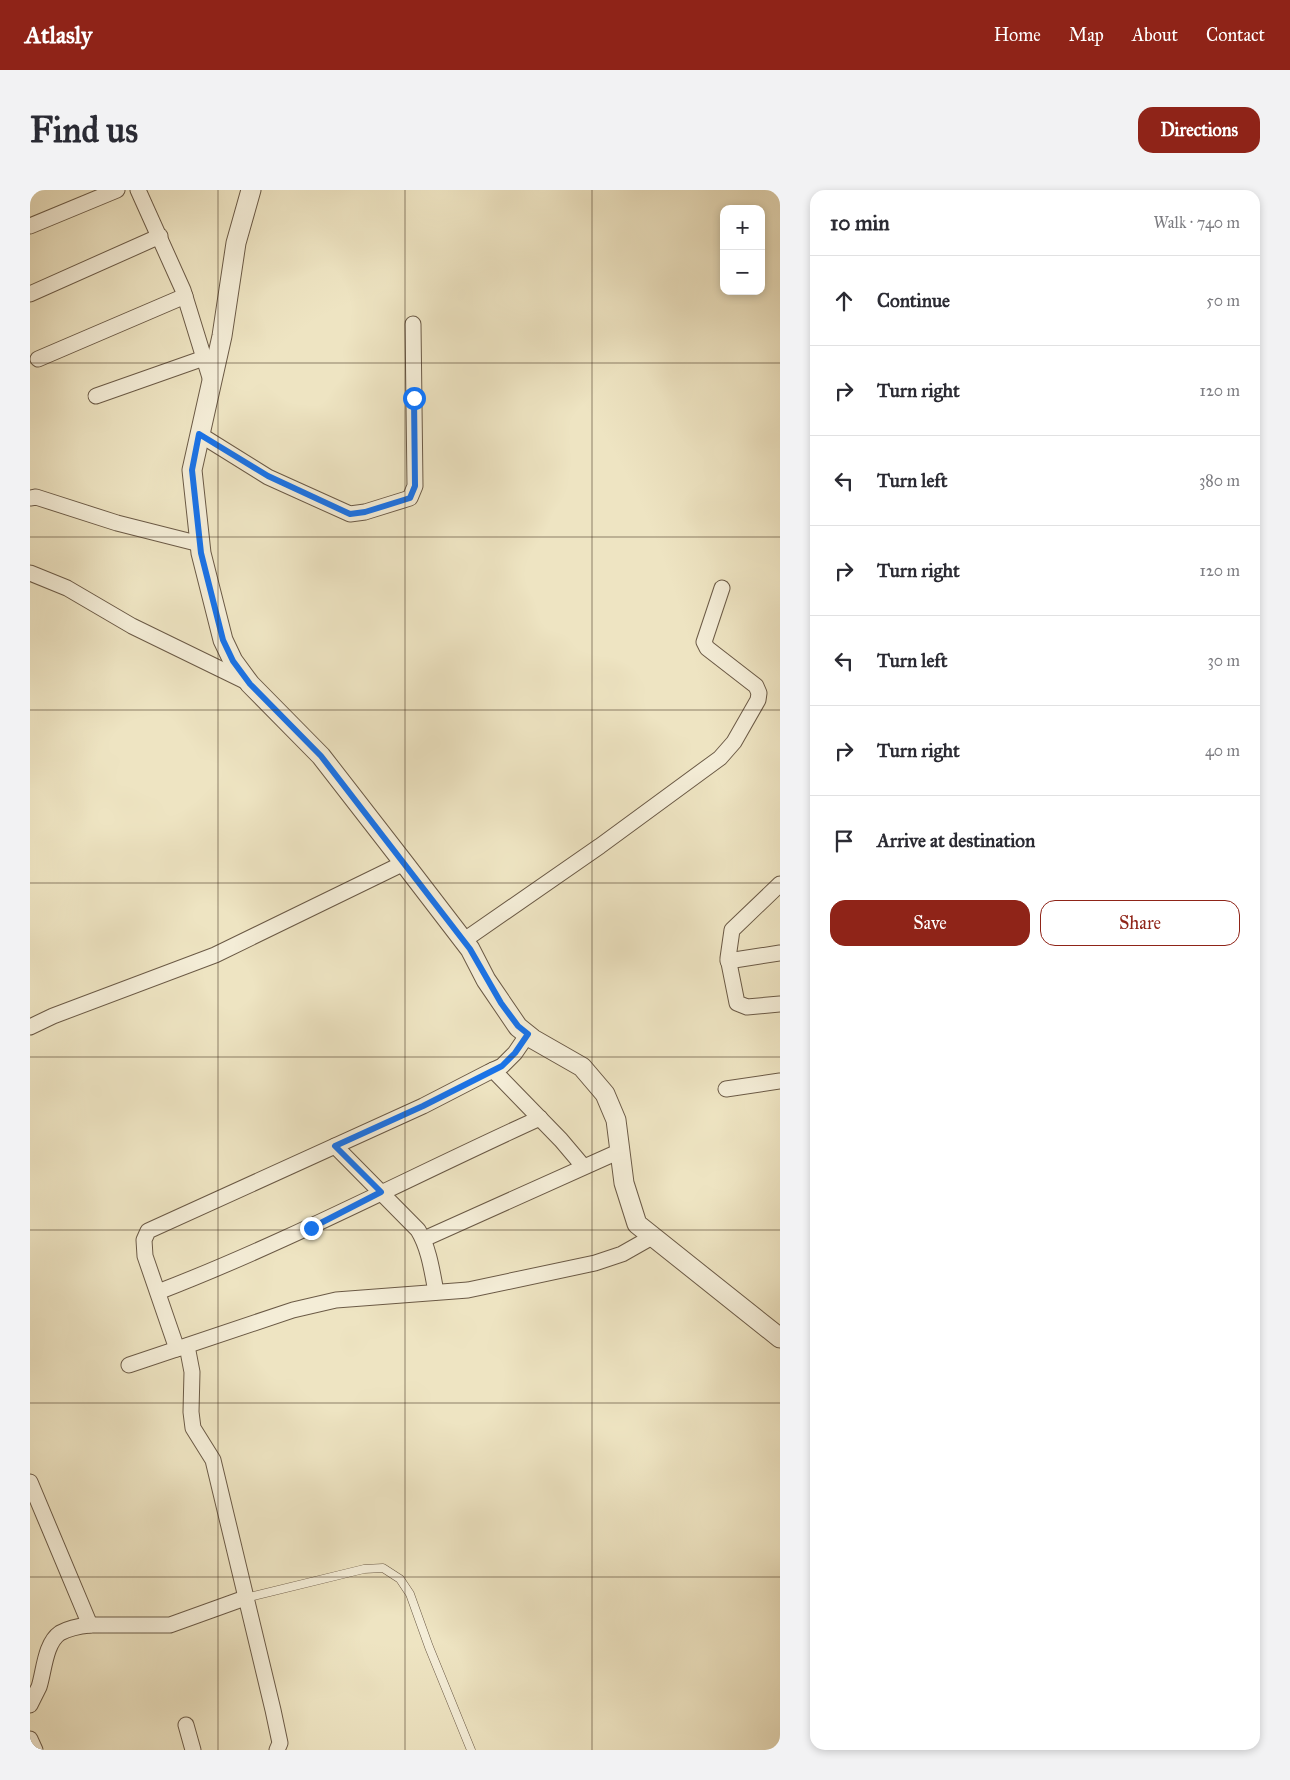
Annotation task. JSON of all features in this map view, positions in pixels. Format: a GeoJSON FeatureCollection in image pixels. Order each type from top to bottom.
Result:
{"type":"FeatureCollection","features":[{"type":"Feature","properties":{"kind":"street"},"geometry":{"type":"LineString","coordinates":[[30,226],[117,190]]}},
{"type":"Feature","properties":{"kind":"street"},"geometry":{"type":"LineString","coordinates":[[138,190],[185,296],[212,385]]}},
{"type":"Feature","properties":{"kind":"street"},"geometry":{"type":"LineString","coordinates":[[251,190],[236,243],[212,385],[192,470],[200,544],[223,640],[233,661],[250,684],[321,756],[464,941],[501,1003],[518,1026],[559,1055],[582,1067],[595,1080],[613,1109],[624,1183],[637,1224],[780,1338]]}},
{"type":"Feature","properties":{"kind":"street"},"geometry":{"type":"LineString","coordinates":[[30,294],[160,236]]}},
{"type":"Feature","properties":{"kind":"street"},"geometry":{"type":"LineString","coordinates":[[38,359],[185,296]]}},
{"type":"Feature","properties":{"kind":"street"},"geometry":{"type":"LineString","coordinates":[[199,434],[268,476],[350,514],[365,512],[410,498],[415,486],[413,324]]}},
{"type":"Feature","properties":{"kind":"street"},"geometry":{"type":"LineString","coordinates":[[96,396],[204,358]]}},
{"type":"Feature","properties":{"kind":"street"},"geometry":{"type":"LineString","coordinates":[[30,498],[36,497],[117,523],[200,544]]}},
{"type":"Feature","properties":{"kind":"street"},"geometry":{"type":"LineString","coordinates":[[30,573],[67,588],[132,626],[250,684]]}},
{"type":"Feature","properties":{"kind":"street"},"geometry":{"type":"LineString","coordinates":[[464,941],[608,841],[720,758],[734,742],[758,700],[759,692],[756,686],[707,648],[704,642],[722,588]]}},
{"type":"Feature","properties":{"kind":"street"},"geometry":{"type":"LineString","coordinates":[[30,1027],[53,1016],[215,955],[404,863]]}},
{"type":"Feature","properties":{"kind":"street"},"geometry":{"type":"LineString","coordinates":[[780,884],[732,930],[728,943],[728,961],[737,1003],[747,1006],[780,1004]]}},
{"type":"Feature","properties":{"kind":"street"},"geometry":{"type":"LineString","coordinates":[[728,961],[780,953]]}},
{"type":"Feature","properties":{"kind":"street"},"geometry":{"type":"LineString","coordinates":[[276,1750],[280,1743],[213,1460],[193,1428],[191,1412],[192,1372],[158,1292],[144,1247],[148,1232],[423,1106],[502,1066],[515,1053],[528,1034]]}},
{"type":"Feature","properties":{"kind":"street"},"geometry":{"type":"LineString","coordinates":[[493,1070],[583,1166]]}},
{"type":"Feature","properties":{"kind":"street"},"geometry":{"type":"LineString","coordinates":[[726,1090],[780,1081]]}},
{"type":"Feature","properties":{"kind":"street"},"geometry":{"type":"LineString","coordinates":[[158,1292],[325,1221],[381,1192],[540,1118]]}},
{"type":"Feature","properties":{"kind":"street"},"geometry":{"type":"LineString","coordinates":[[335,1146],[418,1230],[424,1239],[436,1292]]}},
{"type":"Feature","properties":{"kind":"street"},"geometry":{"type":"LineString","coordinates":[[424,1239],[620,1151]]}},
{"type":"Feature","properties":{"kind":"street"},"geometry":{"type":"LineString","coordinates":[[129,1365],[293,1310],[336,1300],[468,1290],[595,1262],[622,1254],[652,1237]]}},
{"type":"Feature","properties":{"kind":"street"},"geometry":{"type":"LineString","coordinates":[[30,1482],[90,1625]]}},
{"type":"Feature","properties":{"kind":"street"},"geometry":{"type":"LineString","coordinates":[[30,1705],[39,1688],[54,1638],[60,1633],[78,1626],[90,1625],[170,1625],[245,1598]]}},
{"type":"Feature","properties":{"kind":"street"},"geometry":{"type":"LineString","coordinates":[[186,1725],[193,1750]]}},
{"type":"Feature","properties":{"kind":"street"},"geometry":{"type":"LineString","coordinates":[[30,1738],[35,1750]]}},
{"type":"Feature","properties":{"kind":"lane"},"geometry":{"type":"LineString","coordinates":[[245,1598],[364,1568],[383,1568],[400,1579],[410,1594],[429,1647],[471,1750]]}},
{"type":"Feature","properties":{"kind":"route"},"geometry":{"type":"LineString","coordinates":[[311,1228],[381,1192],[335,1146],[423,1106],[502,1066],[515,1053],[528,1034],[518,1026],[501,1003],[486,980],[470,949],[321,756],[250,684],[233,661],[223,640],[201,553],[192,470],[199,434],[235,454],[268,476],[350,514],[365,512],[410,498],[415,486],[414,398]]}}]}
